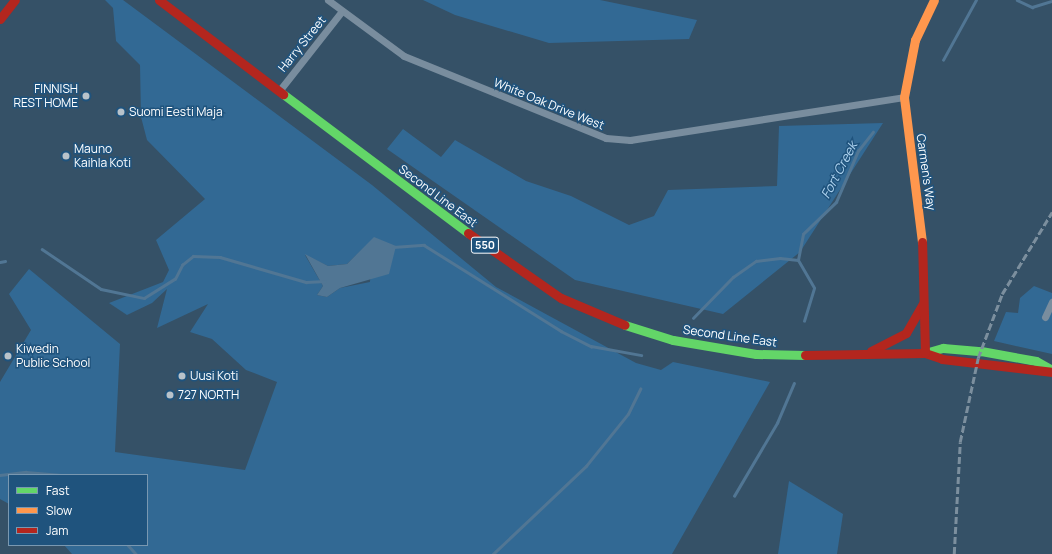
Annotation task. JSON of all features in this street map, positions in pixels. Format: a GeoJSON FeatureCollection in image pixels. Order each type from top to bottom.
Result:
{"type":"FeatureCollection","features":[{"type":"Feature","properties":{"kind":"main road"},"geometry":{"type":"LineString","coordinates":[[0,19],[15,0]]}},
{"type":"Feature","properties":{"kind":"main road","name":"Second Line East"},"geometry":{"type":"LineString","coordinates":[[159,0],[526,277],[592,313],[652,334],[713,348],[790,355],[867,352],[925,353],[942,359],[1052,371]]}},
{"type":"Feature","properties":{"kind":"main road","name":"Carmen's Way"},"geometry":{"type":"LineString","coordinates":[[925,353],[926,298],[920,216],[904,97],[915,40],[932,1]]}},
{"type":"Feature","properties":{"kind":"main road"},"geometry":{"type":"LineString","coordinates":[[867,352],[906,333],[926,298]]}},
{"type":"Feature","properties":{"kind":"street","name":"White Oak Drive West"},"geometry":{"type":"LineString","coordinates":[[328,0],[404,56],[606,138],[630,140],[904,97]]}},
{"type":"Feature","properties":{"kind":"street","name":"Harry Street"},"geometry":{"type":"LineString","coordinates":[[279,91],[342,11]]}},
{"type":"Feature","properties":{"kind":"street"},"geometry":{"type":"LineString","coordinates":[[1045,317],[1052,302]]}},
{"type":"Feature","properties":{"kind":"shaded area"},"geometry":{"type":"Polygon","coordinates":[[[105,0],[123,0],[372,185],[496,287],[636,363],[661,370],[673,362],[770,382],[672,554],[72,554],[65,546],[148,546],[148,474],[8,474],[8,503],[0,499],[0,382],[31,330],[9,294],[29,269],[120,344],[115,452],[245,470],[277,382],[246,370],[212,339],[190,332],[208,304],[157,328],[167,289],[152,303],[127,315],[109,303],[163,282],[169,270],[156,240],[205,199],[147,140],[141,117],[140,65],[116,41],[113,8],[105,0]],[[374,238],[347,264],[328,266],[305,255],[323,286],[317,295],[327,297],[340,288],[370,282],[374,238]]]}},
{"type":"Feature","properties":{"kind":"shaded area"},"geometry":{"type":"Polygon","coordinates":[[[423,0],[600,0],[697,20],[689,39],[549,43],[455,15],[423,0]]]}},
{"type":"Feature","properties":{"kind":"shaded area"},"geometry":{"type":"Polygon","coordinates":[[[883,123],[800,252],[723,314],[575,280],[387,149],[403,129],[441,157],[455,140],[526,181],[571,196],[629,225],[654,216],[668,190],[777,186],[779,126],[883,123]]]}},
{"type":"Feature","properties":{"kind":"shaded area"},"geometry":{"type":"Polygon","coordinates":[[[374,237],[396,246],[389,274],[340,288],[327,297],[317,295],[323,286],[305,254],[328,266],[347,264],[374,237]]]}},
{"type":"Feature","properties":{"kind":"shaded area"},"geometry":{"type":"Polygon","coordinates":[[[1034,286],[1052,293],[1052,354],[994,341],[1006,312],[1018,313],[1020,298],[1034,286]]]}},
{"type":"Feature","properties":{"kind":"shaded area"},"geometry":{"type":"Polygon","coordinates":[[[789,481],[843,514],[837,554],[778,554],[789,481]]]}},
{"type":"Feature","properties":{"kind":"waterway","name":"Fort Creek"},"geometry":{"type":"LineString","coordinates":[[943,60],[976,0]]}},
{"type":"Feature","properties":{"kind":"waterway","name":"Fort Creek"},"geometry":{"type":"LineString","coordinates":[[1017,0],[1032,7],[1052,1]]}},
{"type":"Feature","properties":{"kind":"waterway","name":"Fort Creek"},"geometry":{"type":"LineString","coordinates":[[804,321],[814,288],[798,260],[803,234],[836,202],[858,151],[873,132]]}},
{"type":"Feature","properties":{"kind":"waterway"},"geometry":{"type":"LineString","coordinates":[[393,247],[424,245],[561,331],[591,346],[641,355]]}},
{"type":"Feature","properties":{"kind":"waterway"},"geometry":{"type":"LineString","coordinates":[[42,249],[101,289],[144,298],[175,279],[182,265],[193,256],[220,257],[306,282],[325,281]]}},
{"type":"Feature","properties":{"kind":"waterway"},"geometry":{"type":"LineString","coordinates":[[693,318],[733,277],[756,261],[780,258],[798,260]]}},
{"type":"Feature","properties":{"kind":"waterway"},"geometry":{"type":"LineString","coordinates":[[0,262],[5,261]]}},
{"type":"Feature","properties":{"kind":"waterway","name":"Fort Creek"},"geometry":{"type":"LineString","coordinates":[[734,496],[777,423],[794,383]]}},
{"type":"Feature","properties":{"kind":"waterway"},"geometry":{"type":"LineString","coordinates":[[493,554],[586,466],[628,414],[640,389]]}},
{"type":"Feature","properties":{"kind":"waterway"},"geometry":{"type":"LineString","coordinates":[[9,474],[26,472],[49,474]]}},
{"type":"Feature","properties":{"kind":"waterway"},"geometry":{"type":"LineString","coordinates":[[0,475],[8,474]]}},
{"type":"Feature","properties":{"kind":"waterway"},"geometry":{"type":"LineString","coordinates":[[129,546],[136,554]]}},
{"type":"Feature","properties":{"kind":"railway"},"geometry":{"type":"LineString","coordinates":[[954,554],[960,442],[978,358],[1002,294],[1052,212]]}},
{"type":"Feature","properties":{"kind":"traffic: fast"},"geometry":{"type":"LineString","coordinates":[[283,94],[468,233]]}},
{"type":"Feature","properties":{"kind":"traffic: fast"},"geometry":{"type":"LineString","coordinates":[[625,325],[673,340],[756,354],[805,355]]}},
{"type":"Feature","properties":{"kind":"traffic: fast"},"geometry":{"type":"LineString","coordinates":[[925,353],[943,348],[981,351],[1036,361],[1052,370]]}},
{"type":"Feature","properties":{"kind":"traffic: slow"},"geometry":{"type":"LineString","coordinates":[[922,242],[904,97],[915,40],[934,0]]}},
{"type":"Feature","properties":{"kind":"traffic: jam"},"geometry":{"type":"LineString","coordinates":[[0,19],[15,0]]}},
{"type":"Feature","properties":{"kind":"traffic: jam"},"geometry":{"type":"LineString","coordinates":[[159,0],[283,94]]}},
{"type":"Feature","properties":{"kind":"traffic: jam"},"geometry":{"type":"LineString","coordinates":[[468,233],[561,298],[625,325]]}},
{"type":"Feature","properties":{"kind":"traffic: jam"},"geometry":{"type":"LineString","coordinates":[[805,355],[925,353],[922,242]]}},
{"type":"Feature","properties":{"kind":"traffic: jam"},"geometry":{"type":"LineString","coordinates":[[871,351],[906,333],[923,304]]}},
{"type":"Feature","properties":{"kind":"traffic: jam"},"geometry":{"type":"LineString","coordinates":[[925,353],[942,359],[1052,372]]}},
{"type":"Feature","properties":{"kind":"place","name":"FINNISH REST HOME"},"geometry":{"type":"Point","coordinates":[86,96]}},
{"type":"Feature","properties":{"kind":"place","name":"Suomi Eesti Maja"},"geometry":{"type":"Point","coordinates":[121,112]}},
{"type":"Feature","properties":{"kind":"place","name":"Mauno Kaihla Koti"},"geometry":{"type":"Point","coordinates":[66,156]}},
{"type":"Feature","properties":{"kind":"place","name":"Kiwedin Public School"},"geometry":{"type":"Point","coordinates":[8,356]}},
{"type":"Feature","properties":{"kind":"place","name":"Uusi Koti"},"geometry":{"type":"Point","coordinates":[182,376]}},
{"type":"Feature","properties":{"kind":"place","name":"727 NORTH"},"geometry":{"type":"Point","coordinates":[170,395]}}]}
